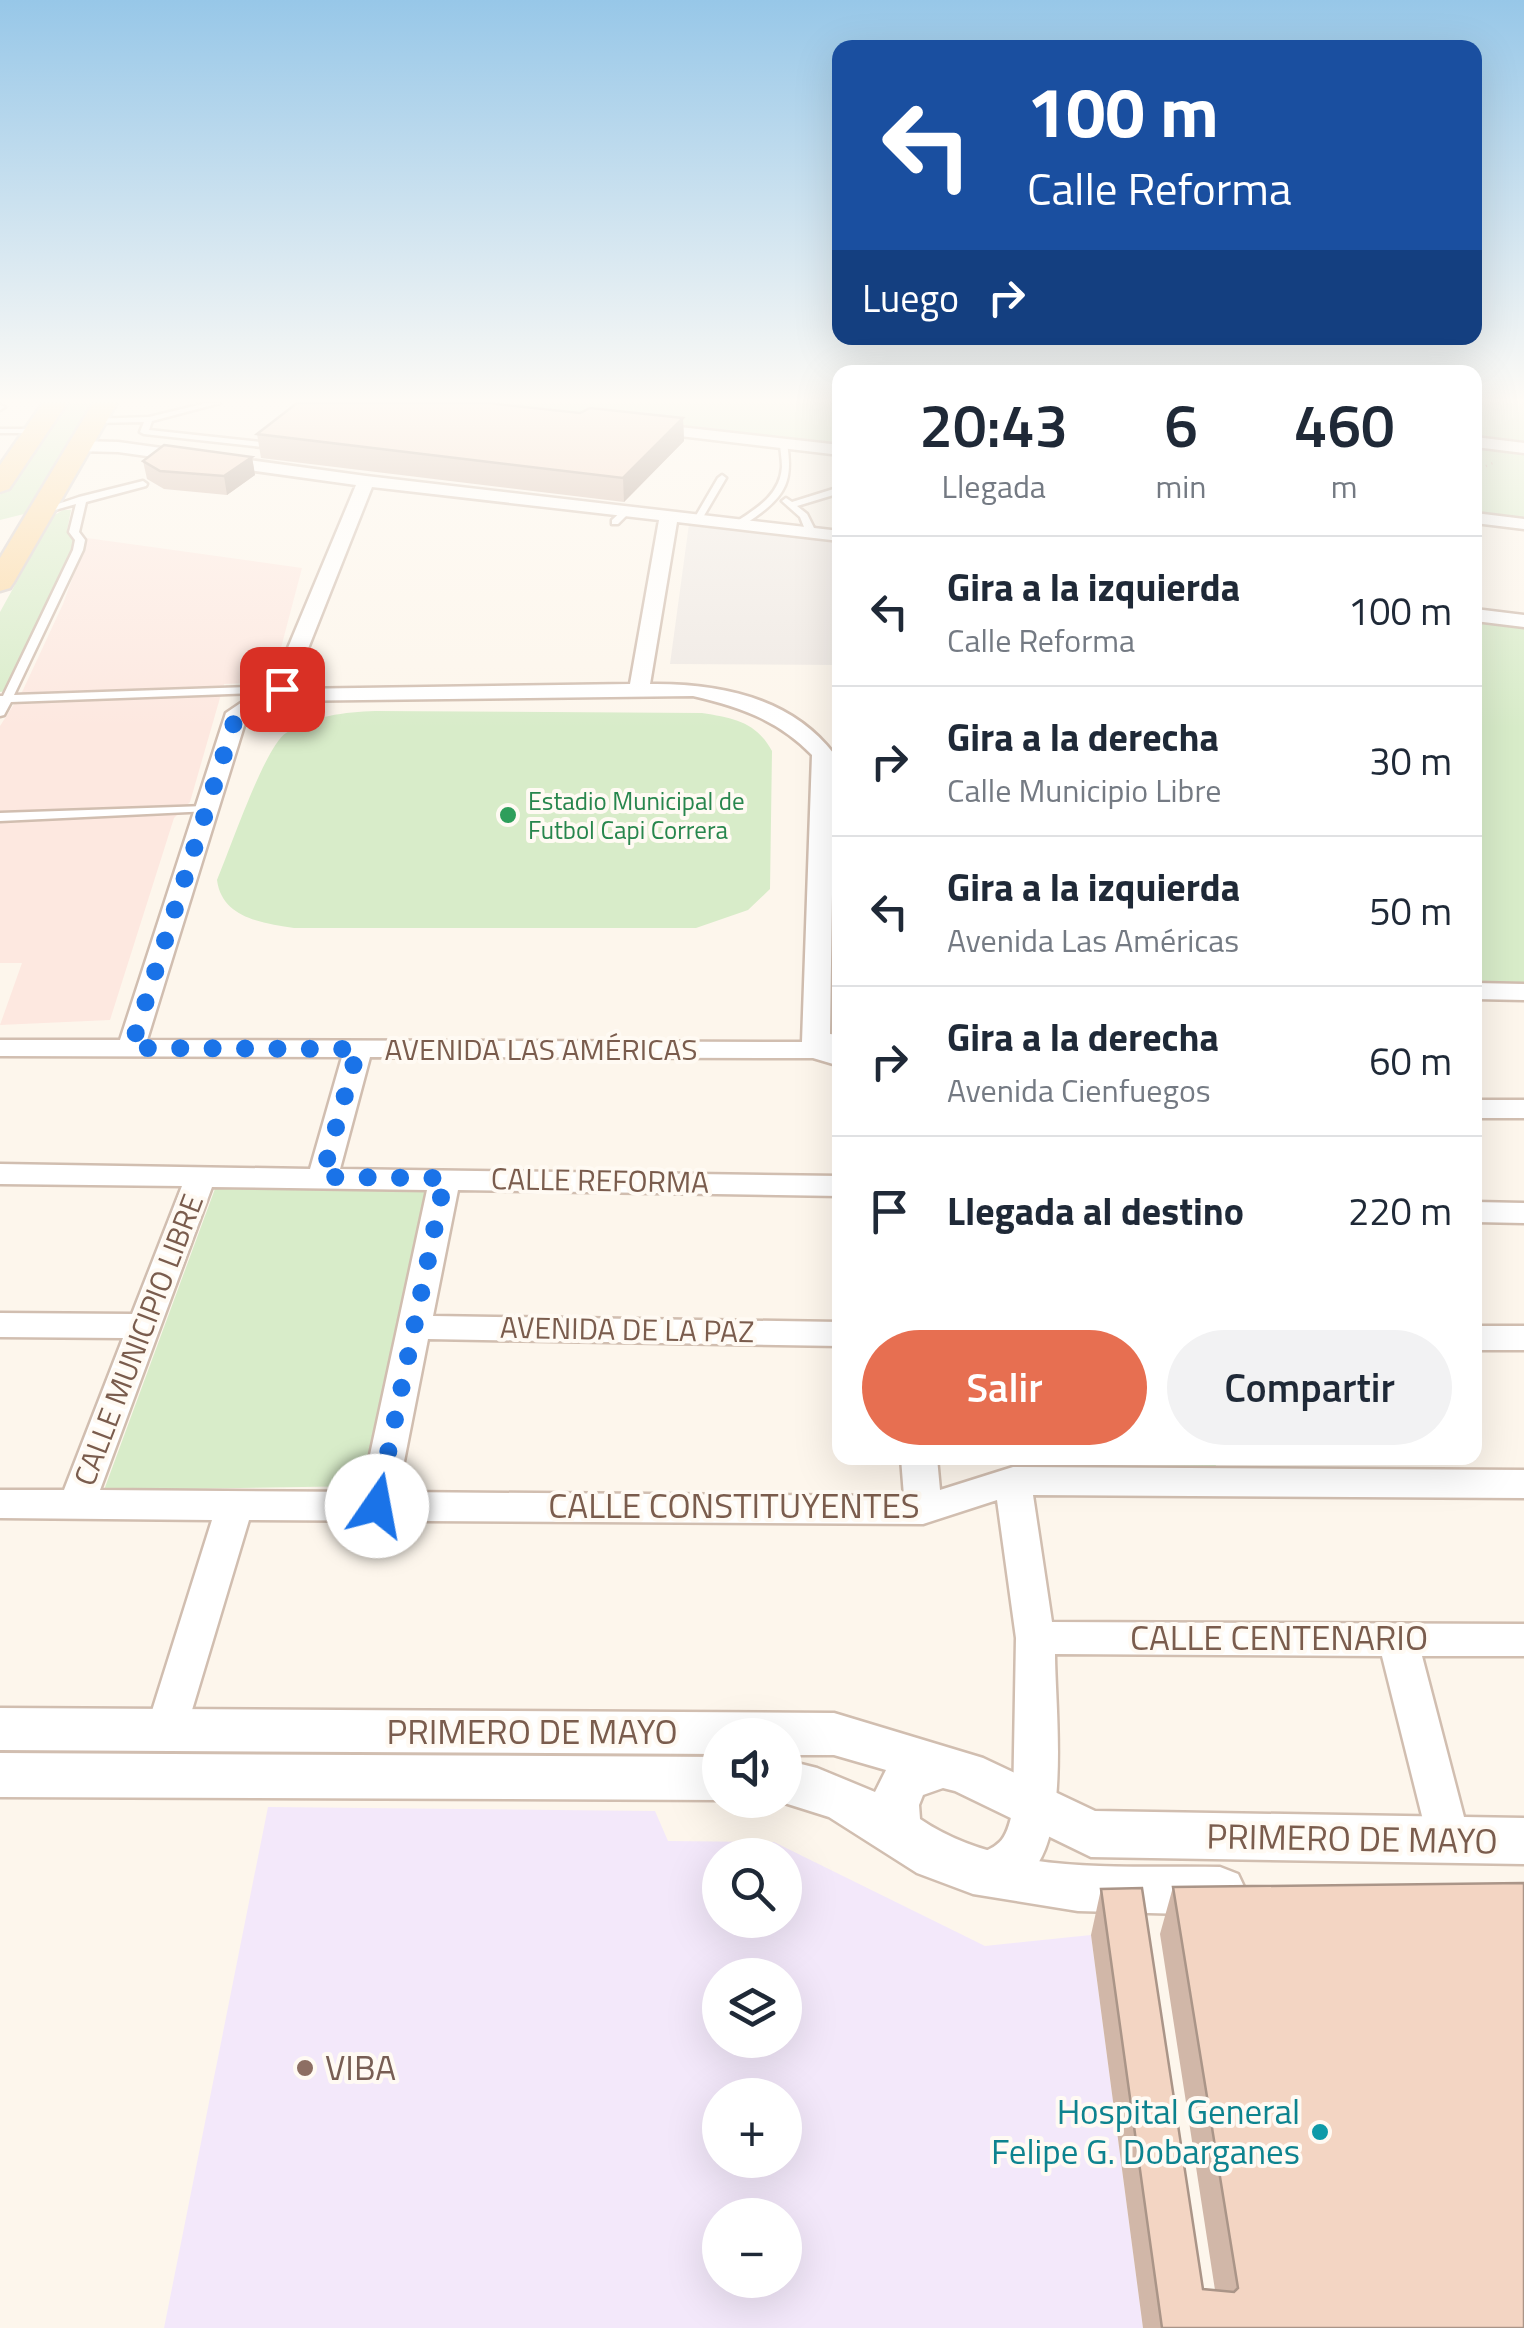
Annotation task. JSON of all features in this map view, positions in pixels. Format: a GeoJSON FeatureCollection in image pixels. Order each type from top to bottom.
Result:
{"type":"FeatureCollection","features":[{"type":"Feature","properties":{"kind":"main road"},"geometry":{"type":"LineString","coordinates":[[0,527],[39,512]]}},
{"type":"Feature","properties":{"kind":"main road"},"geometry":{"type":"LineString","coordinates":[[0,582],[41,512]]}},
{"type":"Feature","properties":{"kind":"street"},"geometry":{"type":"LineString","coordinates":[[280,692],[354,512]]}},
{"type":"Feature","properties":{"kind":"street"},"geometry":{"type":"LineString","coordinates":[[584,512],[669,516],[832,535]]}},
{"type":"Feature","properties":{"kind":"street"},"geometry":{"type":"LineString","coordinates":[[639,690],[669,516]]}},
{"type":"Feature","properties":{"kind":"street"},"geometry":{"type":"LineString","coordinates":[[1482,519],[1524,524]]}},
{"type":"Feature","properties":{"kind":"street"},"geometry":{"type":"LineString","coordinates":[[1482,616],[1524,621]]}},
{"type":"Feature","properties":{"kind":"street"},"geometry":{"type":"LineString","coordinates":[[131,1048],[237,713],[280,692],[693,690],[747,701],[800,727],[823,754],[832,1049]]}},
{"type":"Feature","properties":{"kind":"street"},"geometry":{"type":"LineString","coordinates":[[1482,991],[1524,992]]}},
{"type":"Feature","properties":{"kind":"street"},"geometry":{"type":"LineString","coordinates":[[1482,1012],[1524,1012]]}},
{"type":"Feature","properties":{"kind":"street","name":"AVENIDA LAS AMÉRICAS"},"geometry":{"type":"LineString","coordinates":[[0,1048],[832,1049]]}},
{"type":"Feature","properties":{"kind":"street"},"geometry":{"type":"LineString","coordinates":[[322,1177],[358,1049]]}},
{"type":"Feature","properties":{"kind":"street"},"geometry":{"type":"LineString","coordinates":[[1482,1108],[1524,1109]]}},
{"type":"Feature","properties":{"kind":"street","name":"CALLE REFORMA"},"geometry":{"type":"LineString","coordinates":[[0,1174],[832,1186]]}},
{"type":"Feature","properties":{"kind":"street","name":"CALLE MUNICIPIO LIBRE"},"geometry":{"type":"LineString","coordinates":[[77,1504],[202,1176]]}},
{"type":"Feature","properties":{"kind":"street"},"geometry":{"type":"LineString","coordinates":[[377,1506],[445,1178]]}},
{"type":"Feature","properties":{"kind":"street"},"geometry":{"type":"LineString","coordinates":[[1482,1212],[1524,1213]]}},
{"type":"Feature","properties":{"kind":"street"},"geometry":{"type":"LineString","coordinates":[[0,1325],[145,1326]]}},
{"type":"Feature","properties":{"kind":"street","name":"AVENIDA DE LA PAZ"},"geometry":{"type":"LineString","coordinates":[[414,1328],[832,1334]]}},
{"type":"Feature","properties":{"kind":"street"},"geometry":{"type":"LineString","coordinates":[[1482,1338],[1524,1338]]}},
{"type":"Feature","properties":{"kind":"street"},"geometry":{"type":"LineString","coordinates":[[919,1465],[922,1510]]}},
{"type":"Feature","properties":{"kind":"street","name":"CALLE CONSTITUYENTES"},"geometry":{"type":"LineString","coordinates":[[0,1504],[922,1510],[1013,1481],[1247,1470],[1524,1484]]}},
{"type":"Feature","properties":{"kind":"street"},"geometry":{"type":"LineString","coordinates":[[980,1872],[1008,1864],[1028,1842],[1034,1808],[1035,1638],[1013,1481]]}},
{"type":"Feature","properties":{"kind":"street"},"geometry":{"type":"LineString","coordinates":[[166,1730],[234,1505]]}},
{"type":"Feature","properties":{"kind":"street"},"geometry":{"type":"LineString","coordinates":[[1396,1637],[1449,1840]]}},
{"type":"Feature","properties":{"kind":"street","name":"CALLE CENTENARIO"},"geometry":{"type":"LineString","coordinates":[[1035,1638],[1524,1640]]}},
{"type":"Feature","properties":{"kind":"street","name":"PRIMERO DE MAYO"},"geometry":{"type":"LineString","coordinates":[[0,1729],[834,1734],[966,1774],[1091,1834],[1524,1841]]}},
{"type":"Feature","properties":{"kind":"street"},"geometry":{"type":"LineString","coordinates":[[897,1831],[894,1804],[906,1780],[940,1767]]}},
{"type":"Feature","properties":{"kind":"street","name":"PRIMERO DE MAYO"},"geometry":{"type":"LineString","coordinates":[[0,1775],[702,1778]]}},
{"type":"Feature","properties":{"kind":"street","name":"PRIMERO DE MAYO"},"geometry":{"type":"LineString","coordinates":[[802,1784],[837,1795],[936,1858],[1029,1884],[1140,1898],[1273,1893]]}},
{"type":"Feature","properties":{"kind":"lane"},"geometry":{"type":"LineString","coordinates":[[0,713],[78,550],[80,540],[74,532],[79,512]]}},
{"type":"Feature","properties":{"kind":"lane"},"geometry":{"type":"LineString","coordinates":[[698,519],[702,512]]}},
{"type":"Feature","properties":{"kind":"lane"},"geometry":{"type":"LineString","coordinates":[[739,524],[756,512]]}},
{"type":"Feature","properties":{"kind":"lane"},"geometry":{"type":"LineString","coordinates":[[799,512],[811,532]]}},
{"type":"Feature","properties":{"kind":"lane"},"geometry":{"type":"LineString","coordinates":[[4,699],[280,692]]}},
{"type":"Feature","properties":{"kind":"lane"},"geometry":{"type":"LineString","coordinates":[[0,818],[206,809]]}},
{"type":"Feature","properties":{"kind":"shaded area"},"geometry":{"type":"Polygon","coordinates":[[[689,524],[832,542],[832,665],[670,664],[689,524]]]}},
{"type":"Feature","properties":{"kind":"shaded area"},"geometry":{"type":"Polygon","coordinates":[[[87,538],[302,568],[272,682],[224,684],[190,802],[174,818],[110,1020],[0,1025],[22,963],[0,963],[0,726],[23,690],[63,604],[87,538]]]}},
{"type":"Feature","properties":{"kind":"shaded area"},"geometry":{"type":"Polygon","coordinates":[[[268,1807],[655,1811],[668,1841],[702,1841],[702,1938],[802,1938],[802,1856],[985,1946],[1091,1935],[1143,2328],[164,2328],[268,1807]]]}},
{"type":"Feature","properties":{"kind":"green space"},"geometry":{"type":"Polygon","coordinates":[[[0,512],[25,512],[24,514],[0,520],[0,512]]]}},
{"type":"Feature","properties":{"kind":"green space"},"geometry":{"type":"Polygon","coordinates":[[[71,512],[67,531],[75,542],[73,550],[7,691],[0,692],[0,612],[53,516],[71,512]]]}},
{"type":"Feature","properties":{"kind":"green space"},"geometry":{"type":"Polygon","coordinates":[[[1482,512],[1524,512],[1524,520],[1482,516],[1482,512]]]}},
{"type":"Feature","properties":{"kind":"green space"},"geometry":{"type":"Polygon","coordinates":[[[1482,622],[1524,626],[1524,986],[1482,985],[1482,622]]]}},
{"type":"Feature","properties":{"kind":"green space","name":"Estadio Municipal de Futbol Capi Correra"},"geometry":{"type":"Polygon","coordinates":[[[375,711],[702,713],[743,723],[759,734],[772,751],[770,889],[748,910],[696,928],[294,928],[257,921],[235,911],[220,893],[217,880],[258,778],[277,742],[296,727],[318,719],[375,711]]]}},
{"type":"Feature","properties":{"kind":"green space"},"geometry":{"type":"Polygon","coordinates":[[[216,1186],[433,1186],[367,1486],[104,1490],[216,1186]]]}},
{"type":"Feature","properties":{"kind":"building","name":"Hospital General Felipe G. Dobarganes"},"geometry":{"type":"Polygon","coordinates":[[[1524,1883],[1524,2328],[1162,2328],[1101,1889],[1142,1888],[1203,2289],[1234,2292],[1238,2288],[1173,1887],[1524,1883]]]}},
{"type":"Feature","properties":{"kind":"place","name":"Estadio Municipal de Futbol Capi Correra"},"geometry":{"type":"Point","coordinates":[508,815]}},
{"type":"Feature","properties":{"kind":"place","name":"VIBA"},"geometry":{"type":"Point","coordinates":[305,2068]}},
{"type":"Feature","properties":{"kind":"place","name":"Hospital General Felipe G. Dobarganes"},"geometry":{"type":"Point","coordinates":[1320,2132]}},
{"type":"Feature","properties":{"kind":"route"},"geometry":{"type":"LineString","coordinates":[[282,689],[279,695],[258,700],[237,713],[131,1048],[358,1049],[322,1177],[445,1178],[377,1506]]}}]}
